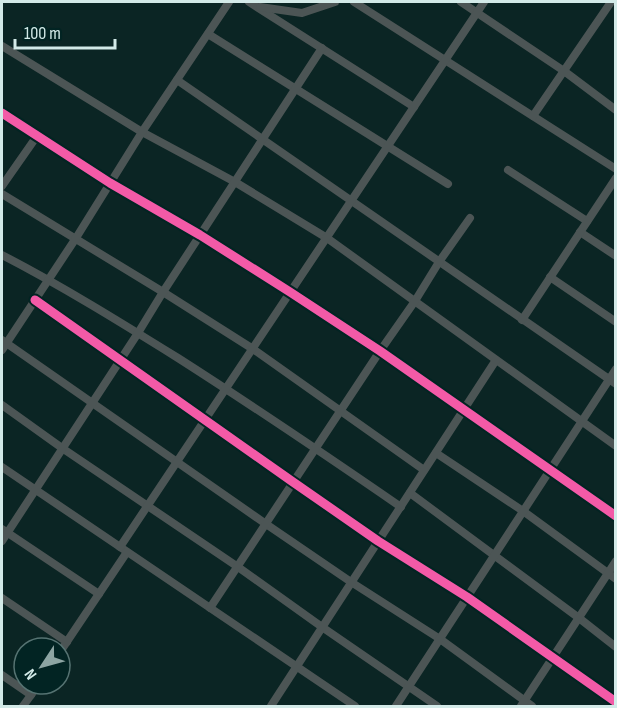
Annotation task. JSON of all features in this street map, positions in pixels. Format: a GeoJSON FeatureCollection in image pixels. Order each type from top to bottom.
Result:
{"type":"FeatureCollection","features":[{"type":"Feature","properties":{"kind":"street"},"geometry":{"type":"LineString","coordinates":[[229,2],[142,132],[76,238],[3,344],[351,582],[440,639],[526,705],[579,618],[612,576],[615,561]]}},
{"type":"Feature","properties":{"kind":"street"},"geometry":{"type":"LineString","coordinates":[[252,4],[302,13],[335,2]]}},
{"type":"Feature","properties":{"kind":"street"},"geometry":{"type":"LineString","coordinates":[[354,2],[615,169]]}},
{"type":"Feature","properties":{"kind":"street"},"geometry":{"type":"LineString","coordinates":[[461,2],[564,70],[615,110]]}},
{"type":"Feature","properties":{"kind":"street"},"geometry":{"type":"LineString","coordinates":[[71,636],[99,594],[148,506],[484,2]]}},
{"type":"Feature","properties":{"kind":"street"},"geometry":{"type":"LineString","coordinates":[[533,116],[611,2]]}},
{"type":"Feature","properties":{"kind":"street"},"geometry":{"type":"LineString","coordinates":[[252,4],[414,107]]}},
{"type":"Feature","properties":{"kind":"street"},"geometry":{"type":"LineString","coordinates":[[208,34],[448,184]]}},
{"type":"Feature","properties":{"kind":"street"},"geometry":{"type":"LineString","coordinates":[[2,46],[142,132],[235,182],[327,238],[615,446]]}},
{"type":"Feature","properties":{"kind":"street"},"geometry":{"type":"LineString","coordinates":[[99,594],[3,534],[120,361],[322,48]]}},
{"type":"Feature","properties":{"kind":"street"},"geometry":{"type":"LineString","coordinates":[[177,80],[612,382]]}},
{"type":"Feature","properties":{"kind":"street"},"geometry":{"type":"LineString","coordinates":[[2,113],[110,183],[200,235],[291,292],[464,409],[615,516]]}},
{"type":"Feature","properties":{"kind":"street"},"geometry":{"type":"LineString","coordinates":[[2,186],[37,136]]}},
{"type":"Feature","properties":{"kind":"street"},"geometry":{"type":"LineString","coordinates":[[508,170],[587,221]]}},
{"type":"Feature","properties":{"kind":"street"},"geometry":{"type":"LineString","coordinates":[[522,320],[587,221],[612,191],[615,178]]}},
{"type":"Feature","properties":{"kind":"street"},"geometry":{"type":"LineString","coordinates":[[2,194],[253,348],[424,470]]}},
{"type":"Feature","properties":{"kind":"street"},"geometry":{"type":"LineString","coordinates":[[210,608],[470,218]]}},
{"type":"Feature","properties":{"kind":"street"},"geometry":{"type":"LineString","coordinates":[[580,232],[615,256]]}},
{"type":"Feature","properties":{"kind":"street"},"geometry":{"type":"LineString","coordinates":[[2,255],[48,279],[138,333],[401,507]]}},
{"type":"Feature","properties":{"kind":"street"},"geometry":{"type":"LineString","coordinates":[[550,277],[615,322]]}},
{"type":"Feature","properties":{"kind":"street"},"geometry":{"type":"LineString","coordinates":[[34,300],[378,541],[467,597],[615,702]]}},
{"type":"Feature","properties":{"kind":"street"},"geometry":{"type":"LineString","coordinates":[[271,706],[496,360]]}},
{"type":"Feature","properties":{"kind":"street"},"geometry":{"type":"LineString","coordinates":[[396,706],[581,422],[612,382],[615,369]]}},
{"type":"Feature","properties":{"kind":"street"},"geometry":{"type":"LineString","coordinates":[[2,405],[437,706]]}},
{"type":"Feature","properties":{"kind":"street"},"geometry":{"type":"LineString","coordinates":[[436,453],[523,511],[612,576]]}},
{"type":"Feature","properties":{"kind":"street"},"geometry":{"type":"LineString","coordinates":[[2,467],[355,706]]}},
{"type":"Feature","properties":{"kind":"street"},"geometry":{"type":"LineString","coordinates":[[410,493],[615,647]]}},
{"type":"Feature","properties":{"kind":"street"},"geometry":{"type":"LineString","coordinates":[[2,598],[58,636]]}},
{"type":"Feature","properties":{"kind":"cycle path"},"geometry":{"type":"LineString","coordinates":[[2,113],[110,183],[200,235],[380,351],[616,516]]}},
{"type":"Feature","properties":{"kind":"cycle path"},"geometry":{"type":"LineString","coordinates":[[35,300],[378,541],[467,597],[616,702]]}}]}
